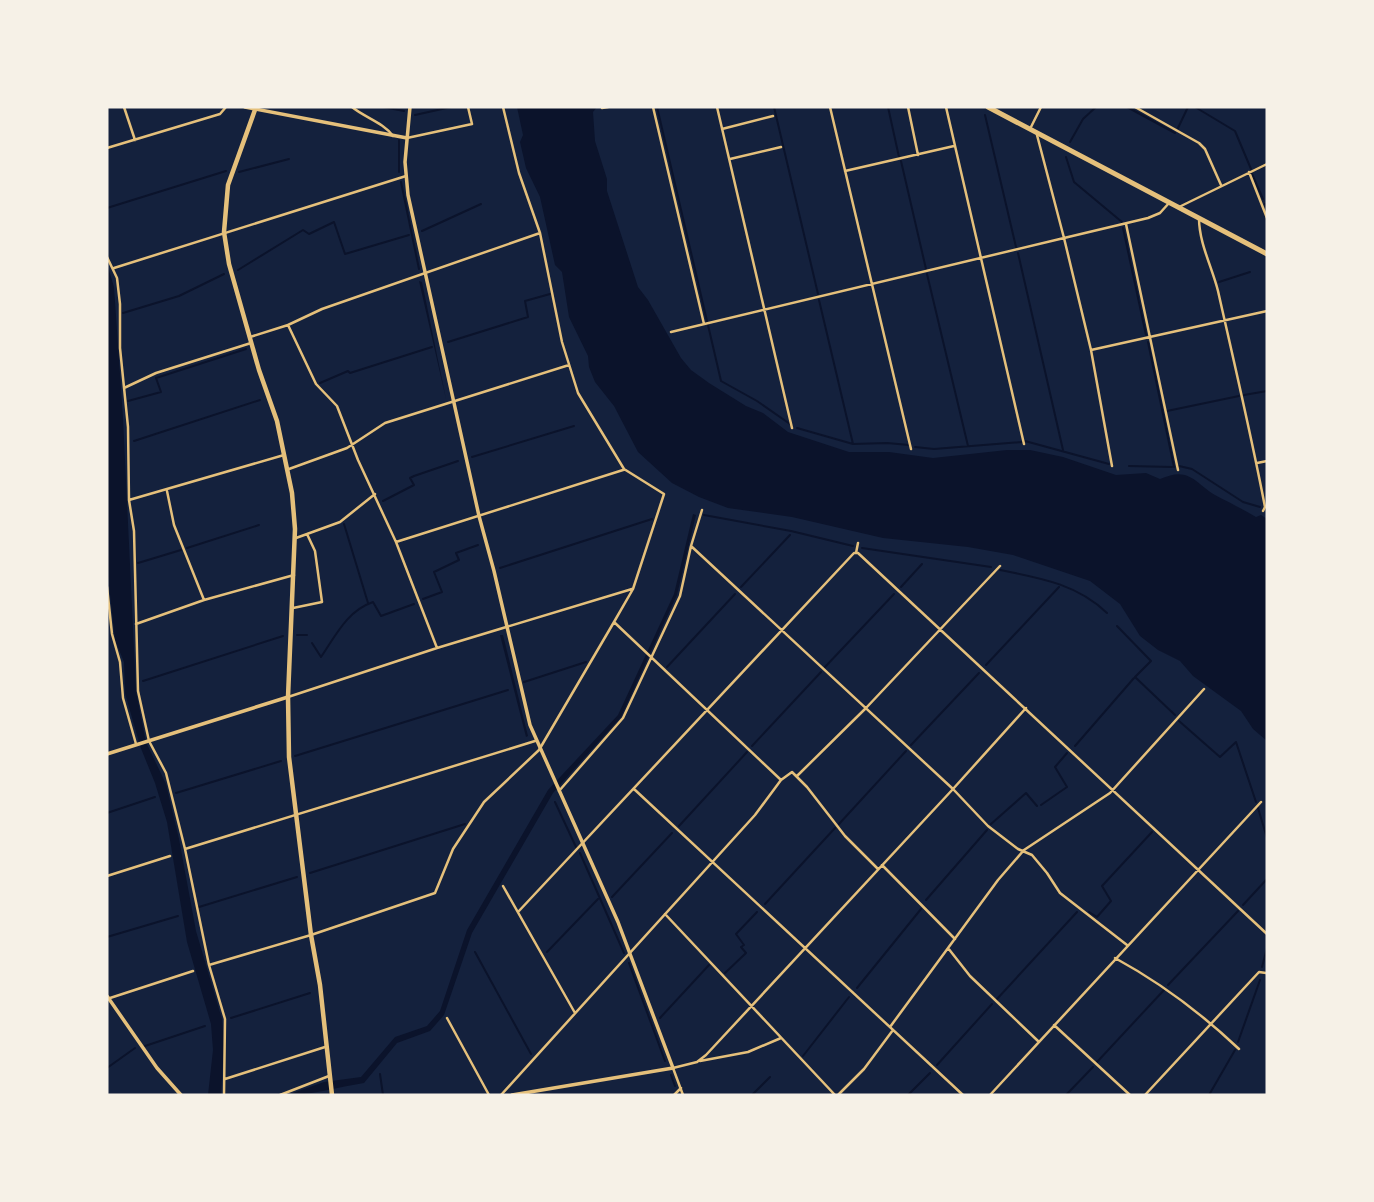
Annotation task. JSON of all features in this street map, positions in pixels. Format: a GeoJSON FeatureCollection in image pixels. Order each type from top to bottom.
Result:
{"type":"FeatureCollection","features":[{"type":"Feature","properties":{"kind":"highway"},"geometry":{"type":"LineString","coordinates":[[988,107],[1267,254]]}},
{"type":"Feature","properties":{"kind":"main road"},"geometry":{"type":"LineString","coordinates":[[255,108],[228,185],[224,232],[229,264],[289,469],[295,538],[288,697],[289,757],[332,1093]]}},
{"type":"Feature","properties":{"kind":"street"},"geometry":{"type":"LineString","coordinates":[[124,107],[135,139]]}},
{"type":"Feature","properties":{"kind":"street"},"geometry":{"type":"LineString","coordinates":[[107,148],[220,114],[226,107]]}},
{"type":"Feature","properties":{"kind":"street"},"geometry":{"type":"LineString","coordinates":[[245,107],[407,138],[472,124],[468,107]]}},
{"type":"Feature","properties":{"kind":"street"},"geometry":{"type":"LineString","coordinates":[[352,107],[393,136]]}},
{"type":"Feature","properties":{"kind":"street"},"geometry":{"type":"LineString","coordinates":[[410,107],[406,176],[425,274],[520,689],[535,741],[630,953],[683,1095]]}},
{"type":"Feature","properties":{"kind":"street"},"geometry":{"type":"LineString","coordinates":[[209,965],[311,935],[435,893],[453,849],[484,802],[539,750],[633,589],[664,494],[624,470],[579,393],[569,365],[540,233],[519,173],[503,107]]}},
{"type":"Feature","properties":{"kind":"street"},"geometry":{"type":"LineString","coordinates":[[602,108],[608,107]]}},
{"type":"Feature","properties":{"kind":"street"},"geometry":{"type":"LineString","coordinates":[[653,107],[704,324]]}},
{"type":"Feature","properties":{"kind":"street"},"geometry":{"type":"LineString","coordinates":[[717,107],[793,428]]}},
{"type":"Feature","properties":{"kind":"street"},"geometry":{"type":"LineString","coordinates":[[830,107],[911,449]]}},
{"type":"Feature","properties":{"kind":"street"},"geometry":{"type":"LineString","coordinates":[[908,107],[918,155]]}},
{"type":"Feature","properties":{"kind":"street"},"geometry":{"type":"LineString","coordinates":[[946,107],[1024,444]]}},
{"type":"Feature","properties":{"kind":"street"},"geometry":{"type":"LineString","coordinates":[[1030,129],[1041,107]]}},
{"type":"Feature","properties":{"kind":"street"},"geometry":{"type":"LineString","coordinates":[[1135,107],[1199,143],[1205,149],[1221,185]]}},
{"type":"Feature","properties":{"kind":"street"},"geometry":{"type":"LineString","coordinates":[[722,129],[773,116]]}},
{"type":"Feature","properties":{"kind":"street"},"geometry":{"type":"LineString","coordinates":[[1037,132],[1091,350],[1112,466]]}},
{"type":"Feature","properties":{"kind":"street"},"geometry":{"type":"LineString","coordinates":[[845,172],[954,146]]}},
{"type":"Feature","properties":{"kind":"street"},"geometry":{"type":"LineString","coordinates":[[730,159],[781,147]]}},
{"type":"Feature","properties":{"kind":"street"},"geometry":{"type":"LineString","coordinates":[[1178,207],[1267,164]]}},
{"type":"Feature","properties":{"kind":"street"},"geometry":{"type":"LineString","coordinates":[[1249,172],[1267,218]]}},
{"type":"Feature","properties":{"kind":"street"},"geometry":{"type":"LineString","coordinates":[[114,268],[406,176]]}},
{"type":"Feature","properties":{"kind":"street"},"geometry":{"type":"LineString","coordinates":[[1261,202],[1267,200]]}},
{"type":"Feature","properties":{"kind":"street"},"geometry":{"type":"LineString","coordinates":[[671,332],[1126,224],[1160,212],[1169,202]]}},
{"type":"Feature","properties":{"kind":"street"},"geometry":{"type":"LineString","coordinates":[[1199,218],[1199,229],[1215,279],[1257,463],[1265,507],[1263,511]]}},
{"type":"Feature","properties":{"kind":"street"},"geometry":{"type":"LineString","coordinates":[[1126,224],[1178,470]]}},
{"type":"Feature","properties":{"kind":"street"},"geometry":{"type":"LineString","coordinates":[[124,388],[156,373],[251,340],[322,309],[540,233]]}},
{"type":"Feature","properties":{"kind":"street"},"geometry":{"type":"LineString","coordinates":[[107,257],[114,268],[120,304],[120,348],[128,427],[129,500],[134,531],[138,691],[148,741],[166,774],[209,965],[225,1019],[224,1095]]}},
{"type":"Feature","properties":{"kind":"street"},"geometry":{"type":"LineString","coordinates":[[1091,350],[1267,311]]}},
{"type":"Feature","properties":{"kind":"street"},"geometry":{"type":"LineString","coordinates":[[288,325],[314,381],[337,406],[396,542],[437,648]]}},
{"type":"Feature","properties":{"kind":"street"},"geometry":{"type":"LineString","coordinates":[[289,469],[347,448],[385,423],[569,365]]}},
{"type":"Feature","properties":{"kind":"street"},"geometry":{"type":"LineString","coordinates":[[129,500],[285,455]]}},
{"type":"Feature","properties":{"kind":"street"},"geometry":{"type":"LineString","coordinates":[[1257,463],[1267,461]]}},
{"type":"Feature","properties":{"kind":"street"},"geometry":{"type":"LineString","coordinates":[[396,542],[624,470]]}},
{"type":"Feature","properties":{"kind":"street"},"geometry":{"type":"LineString","coordinates":[[166,490],[174,525],[204,600]]}},
{"type":"Feature","properties":{"kind":"street"},"geometry":{"type":"LineString","coordinates":[[295,538],[341,522],[375,495]]}},
{"type":"Feature","properties":{"kind":"street"},"geometry":{"type":"LineString","coordinates":[[558,791],[623,718],[680,596],[702,510]]}},
{"type":"Feature","properties":{"kind":"street"},"geometry":{"type":"LineString","coordinates":[[293,608],[322,602],[314,551],[307,534]]}},
{"type":"Feature","properties":{"kind":"street"},"geometry":{"type":"LineString","coordinates":[[518,912],[856,553],[858,543]]}},
{"type":"Feature","properties":{"kind":"street"},"geometry":{"type":"LineString","coordinates":[[691,545],[953,789],[988,826],[1018,849],[1032,855],[1060,893],[1127,945]]}},
{"type":"Feature","properties":{"kind":"street"},"geometry":{"type":"LineString","coordinates":[[856,553],[1267,934]]}},
{"type":"Feature","properties":{"kind":"street"},"geometry":{"type":"LineString","coordinates":[[797,776],[866,708],[1000,566]]}},
{"type":"Feature","properties":{"kind":"street"},"geometry":{"type":"LineString","coordinates":[[136,624],[204,600],[294,575]]}},
{"type":"Feature","properties":{"kind":"street"},"geometry":{"type":"LineString","coordinates":[[107,587],[112,634],[120,662],[123,698],[136,745]]}},
{"type":"Feature","properties":{"kind":"street"},"geometry":{"type":"LineString","coordinates":[[107,754],[437,648],[633,589]]}},
{"type":"Feature","properties":{"kind":"street"},"geometry":{"type":"LineString","coordinates":[[614,622],[782,780]]}},
{"type":"Feature","properties":{"kind":"street"},"geometry":{"type":"LineString","coordinates":[[107,636],[112,634]]}},
{"type":"Feature","properties":{"kind":"street"},"geometry":{"type":"LineString","coordinates":[[665,915],[836,1095],[863,1069],[948,948],[1024,850],[1114,790],[1204,688]]}},
{"type":"Feature","properties":{"kind":"street"},"geometry":{"type":"LineString","coordinates":[[697,1062],[1026,708]]}},
{"type":"Feature","properties":{"kind":"street"},"geometry":{"type":"LineString","coordinates":[[185,849],[535,741]]}},
{"type":"Feature","properties":{"kind":"street"},"geometry":{"type":"LineString","coordinates":[[501,1095],[792,772],[845,836],[878,869]]}},
{"type":"Feature","properties":{"kind":"street"},"geometry":{"type":"LineString","coordinates":[[634,789],[963,1095]]}},
{"type":"Feature","properties":{"kind":"street"},"geometry":{"type":"LineString","coordinates":[[990,1095],[1261,802]]}},
{"type":"Feature","properties":{"kind":"street"},"geometry":{"type":"LineString","coordinates":[[107,876],[170,856]]}},
{"type":"Feature","properties":{"kind":"street"},"geometry":{"type":"LineString","coordinates":[[882,865],[955,939]]}},
{"type":"Feature","properties":{"kind":"street"},"geometry":{"type":"LineString","coordinates":[[503,886],[575,1013]]}},
{"type":"Feature","properties":{"kind":"street"},"geometry":{"type":"LineString","coordinates":[[948,948],[970,976],[1038,1042]]}},
{"type":"Feature","properties":{"kind":"street"},"geometry":{"type":"LineString","coordinates":[[1115,958],[1166,988],[1212,1023],[1239,1049]]}},
{"type":"Feature","properties":{"kind":"street"},"geometry":{"type":"LineString","coordinates":[[181,1095],[157,1068],[107,998],[193,971]]}},
{"type":"Feature","properties":{"kind":"street"},"geometry":{"type":"LineString","coordinates":[[1145,1095],[1259,972],[1266,973]]}},
{"type":"Feature","properties":{"kind":"street"},"geometry":{"type":"LineString","coordinates":[[447,1018],[488,1095]]}},
{"type":"Feature","properties":{"kind":"street"},"geometry":{"type":"LineString","coordinates":[[1054,1025],[1130,1095]]}},
{"type":"Feature","properties":{"kind":"street"},"geometry":{"type":"LineString","coordinates":[[512,1095],[673,1068],[748,1052],[781,1038]]}},
{"type":"Feature","properties":{"kind":"street"},"geometry":{"type":"LineString","coordinates":[[225,1079],[325,1047]]}},
{"type":"Feature","properties":{"kind":"street"},"geometry":{"type":"LineString","coordinates":[[280,1095],[329,1076]]}},
{"type":"Feature","properties":{"kind":"street"},"geometry":{"type":"LineString","coordinates":[[674,1095],[681,1088]]}},
{"type":"Feature","properties":{"kind":"water"},"geometry":{"type":"Polygon","coordinates":[[[517,107],[597,107],[593,112],[595,141],[607,179],[607,191],[638,287],[691,370],[746,406],[763,413],[788,432],[849,452],[889,452],[933,458],[1030,450],[1063,457],[1116,475],[1146,473],[1160,479],[1170,475],[1185,475],[1256,517],[1261,515],[1267,519],[1267,741],[1253,729],[1241,711],[1193,676],[1180,661],[1158,650],[1140,636],[1120,604],[1090,581],[1013,555],[883,538],[792,517],[728,508],[672,483],[638,452],[614,406],[595,382],[588,356],[569,317],[562,272],[555,265],[540,197],[526,168],[520,142],[523,135],[517,107]]]}},
{"type":"Feature","properties":{"kind":"water"},"geometry":{"type":"Polygon","coordinates":[[[107,264],[114,287],[123,418],[136,691],[146,742],[166,784],[196,931],[222,1019],[224,1044],[221,1095],[208,1095],[213,1050],[211,1024],[187,942],[167,822],[140,746],[125,693],[124,662],[115,640],[107,567],[107,264]]]}},
{"type":"Feature","properties":{"kind":"water"},"geometry":{"type":"Polygon","coordinates":[[[419,281],[422,282],[446,399],[419,281]]]}},
{"type":"Feature","properties":{"kind":"water"},"geometry":{"type":"Polygon","coordinates":[[[693,514],[696,515],[677,595],[621,717],[553,793],[472,933],[444,1015],[430,1031],[397,1043],[364,1083],[287,1095],[324,1082],[361,1077],[395,1037],[427,1026],[440,1011],[467,930],[548,790],[618,715],[674,594],[693,514]]]}},
{"type":"Feature","properties":{"kind":"water"},"geometry":{"type":"Polygon","coordinates":[[[500,635],[503,635],[528,736],[526,737],[500,635]]]}},
{"type":"Feature","properties":{"kind":"waterway"},"geometry":{"type":"LineString","coordinates":[[383,107],[404,111]]}},
{"type":"Feature","properties":{"kind":"waterway"},"geometry":{"type":"LineString","coordinates":[[415,115],[451,107]]}},
{"type":"Feature","properties":{"kind":"waterway"},"geometry":{"type":"LineString","coordinates":[[657,107],[707,321]]}},
{"type":"Feature","properties":{"kind":"waterway"},"geometry":{"type":"LineString","coordinates":[[774,107],[818,294]]}},
{"type":"Feature","properties":{"kind":"waterway"},"geometry":{"type":"LineString","coordinates":[[888,107],[899,157]]}},
{"type":"Feature","properties":{"kind":"waterway"},"geometry":{"type":"LineString","coordinates":[[1070,142],[1083,119],[1096,107]]}},
{"type":"Feature","properties":{"kind":"waterway"},"geometry":{"type":"LineString","coordinates":[[1127,107],[1175,133]]}},
{"type":"Feature","properties":{"kind":"waterway"},"geometry":{"type":"LineString","coordinates":[[1178,128],[1188,107]]}},
{"type":"Feature","properties":{"kind":"waterway"},"geometry":{"type":"LineString","coordinates":[[1195,107],[1235,131],[1251,169]]}},
{"type":"Feature","properties":{"kind":"waterway"},"geometry":{"type":"LineString","coordinates":[[985,115],[1016,247]]}},
{"type":"Feature","properties":{"kind":"waterway"},"geometry":{"type":"LineString","coordinates":[[399,140],[399,172]]}},
{"type":"Feature","properties":{"kind":"waterway"},"geometry":{"type":"LineString","coordinates":[[1066,157],[1074,182],[1122,222]]}},
{"type":"Feature","properties":{"kind":"waterway"},"geometry":{"type":"LineString","coordinates":[[239,172],[289,159]]}},
{"type":"Feature","properties":{"kind":"waterway"},"geometry":{"type":"LineString","coordinates":[[901,161],[926,269]]}},
{"type":"Feature","properties":{"kind":"waterway"},"geometry":{"type":"LineString","coordinates":[[107,208],[226,171]]}},
{"type":"Feature","properties":{"kind":"waterway"},"geometry":{"type":"LineString","coordinates":[[1252,174],[1263,199]]}},
{"type":"Feature","properties":{"kind":"waterway"},"geometry":{"type":"LineString","coordinates":[[401,182],[419,269]]}},
{"type":"Feature","properties":{"kind":"waterway"},"geometry":{"type":"LineString","coordinates":[[422,231],[481,204]]}},
{"type":"Feature","properties":{"kind":"waterway"},"geometry":{"type":"LineString","coordinates":[[1265,204],[1267,210]]}},
{"type":"Feature","properties":{"kind":"waterway"},"geometry":{"type":"LineString","coordinates":[[238,270],[303,230],[309,234],[334,222],[345,254],[409,235]]}},
{"type":"Feature","properties":{"kind":"waterway"},"geometry":{"type":"LineString","coordinates":[[1123,228],[1146,335]]}},
{"type":"Feature","properties":{"kind":"waterway"},"geometry":{"type":"LineString","coordinates":[[1018,253],[1063,450]]}},
{"type":"Feature","properties":{"kind":"waterway"},"geometry":{"type":"LineString","coordinates":[[1219,282],[1250,272]]}},
{"type":"Feature","properties":{"kind":"waterway"},"geometry":{"type":"LineString","coordinates":[[123,313],[179,296],[224,274]]}},
{"type":"Feature","properties":{"kind":"waterway"},"geometry":{"type":"LineString","coordinates":[[927,274],[968,446]]}},
{"type":"Feature","properties":{"kind":"waterway"},"geometry":{"type":"LineString","coordinates":[[448,342],[528,317],[525,301],[550,294]]}},
{"type":"Feature","properties":{"kind":"waterway"},"geometry":{"type":"LineString","coordinates":[[819,300],[853,444]]}},
{"type":"Feature","properties":{"kind":"waterway"},"geometry":{"type":"LineString","coordinates":[[708,325],[721,381],[790,424]]}},
{"type":"Feature","properties":{"kind":"waterway"},"geometry":{"type":"LineString","coordinates":[[1148,342],[1174,467]]}},
{"type":"Feature","properties":{"kind":"waterway"},"geometry":{"type":"LineString","coordinates":[[320,383],[348,371],[350,373],[432,347]]}},
{"type":"Feature","properties":{"kind":"waterway"},"geometry":{"type":"LineString","coordinates":[[128,401],[161,392],[156,378],[246,349]]}},
{"type":"Feature","properties":{"kind":"waterway"},"geometry":{"type":"LineString","coordinates":[[1244,395],[1267,391]]}},
{"type":"Feature","properties":{"kind":"waterway"},"geometry":{"type":"LineString","coordinates":[[1167,411],[1239,396]]}},
{"type":"Feature","properties":{"kind":"waterway"},"geometry":{"type":"LineString","coordinates":[[134,441],[260,400]]}},
{"type":"Feature","properties":{"kind":"waterway"},"geometry":{"type":"LineString","coordinates":[[472,457],[574,426]]}},
{"type":"Feature","properties":{"kind":"waterway"},"geometry":{"type":"LineString","coordinates":[[797,428],[853,444],[909,445]]}},
{"type":"Feature","properties":{"kind":"waterway"},"geometry":{"type":"LineString","coordinates":[[1025,441],[1109,464]]}},
{"type":"Feature","properties":{"kind":"waterway"},"geometry":{"type":"LineString","coordinates":[[915,447],[934,449],[1022,442]]}},
{"type":"Feature","properties":{"kind":"waterway"},"geometry":{"type":"LineString","coordinates":[[383,501],[414,485],[410,478],[458,461]]}},
{"type":"Feature","properties":{"kind":"waterway"},"geometry":{"type":"LineString","coordinates":[[1129,466],[1172,467]]}},
{"type":"Feature","properties":{"kind":"waterway"},"geometry":{"type":"LineString","coordinates":[[1179,466],[1192,469],[1243,502],[1260,507]]}},
{"type":"Feature","properties":{"kind":"waterway"},"geometry":{"type":"LineString","coordinates":[[704,515],[853,546]]}},
{"type":"Feature","properties":{"kind":"waterway"},"geometry":{"type":"LineString","coordinates":[[500,568],[652,519]]}},
{"type":"Feature","properties":{"kind":"waterway"},"geometry":{"type":"LineString","coordinates":[[344,524],[368,603]]}},
{"type":"Feature","properties":{"kind":"waterway"},"geometry":{"type":"LineString","coordinates":[[187,548],[259,525]]}},
{"type":"Feature","properties":{"kind":"waterway"},"geometry":{"type":"LineString","coordinates":[[741,587],[790,535]]}},
{"type":"Feature","properties":{"kind":"waterway"},"geometry":{"type":"LineString","coordinates":[[423,599],[442,592],[434,572],[459,560],[456,553],[478,545]]}},
{"type":"Feature","properties":{"kind":"waterway"},"geometry":{"type":"LineString","coordinates":[[862,548],[991,567]]}},
{"type":"Feature","properties":{"kind":"waterway"},"geometry":{"type":"LineString","coordinates":[[138,563],[181,550]]}},
{"type":"Feature","properties":{"kind":"waterway"},"geometry":{"type":"LineString","coordinates":[[901,587],[922,564]]}},
{"type":"Feature","properties":{"kind":"waterway"},"geometry":{"type":"LineString","coordinates":[[1000,570],[1044,579],[1071,589],[1107,613]]}},
{"type":"Feature","properties":{"kind":"waterway"},"geometry":{"type":"LineString","coordinates":[[986,665],[1059,587]]}},
{"type":"Feature","properties":{"kind":"waterway"},"geometry":{"type":"LineString","coordinates":[[667,667],[735,594]]}},
{"type":"Feature","properties":{"kind":"waterway"},"geometry":{"type":"LineString","coordinates":[[825,667],[894,594]]}},
{"type":"Feature","properties":{"kind":"waterway"},"geometry":{"type":"LineString","coordinates":[[312,643],[321,657],[349,618],[373,602],[381,616],[414,604]]}},
{"type":"Feature","properties":{"kind":"waterway"},"geometry":{"type":"LineString","coordinates":[[1117,626],[1151,661],[1135,677],[1175,715]]}},
{"type":"Feature","properties":{"kind":"waterway"},"geometry":{"type":"LineString","coordinates":[[297,635],[307,635]]}},
{"type":"Feature","properties":{"kind":"waterway"},"geometry":{"type":"LineString","coordinates":[[143,681],[283,636]]}},
{"type":"Feature","properties":{"kind":"waterway"},"geometry":{"type":"LineString","coordinates":[[524,682],[586,662]]}},
{"type":"Feature","properties":{"kind":"waterway"},"geometry":{"type":"LineString","coordinates":[[752,746],[821,672]]}},
{"type":"Feature","properties":{"kind":"waterway"},"geometry":{"type":"LineString","coordinates":[[911,745],[979,673]]}},
{"type":"Feature","properties":{"kind":"waterway"},"geometry":{"type":"LineString","coordinates":[[1075,746],[1134,678]]}},
{"type":"Feature","properties":{"kind":"waterway"},"geometry":{"type":"LineString","coordinates":[[295,756],[508,690]]}},
{"type":"Feature","properties":{"kind":"waterway"},"geometry":{"type":"LineString","coordinates":[[1179,721],[1220,757],[1236,742],[1256,802]]}},
{"type":"Feature","properties":{"kind":"waterway"},"geometry":{"type":"LineString","coordinates":[[839,824],[906,751]]}},
{"type":"Feature","properties":{"kind":"waterway"},"geometry":{"type":"LineString","coordinates":[[679,826],[747,752]]}},
{"type":"Feature","properties":{"kind":"waterway"},"geometry":{"type":"LineString","coordinates":[[1041,805],[1067,787],[1055,767],[1067,753]]}},
{"type":"Feature","properties":{"kind":"waterway"},"geometry":{"type":"LineString","coordinates":[[176,793],[281,761]]}},
{"type":"Feature","properties":{"kind":"waterway"},"geometry":{"type":"LineString","coordinates":[[991,824],[1026,793],[1037,806]]}},
{"type":"Feature","properties":{"kind":"waterway"},"geometry":{"type":"LineString","coordinates":[[107,813],[155,797]]}},
{"type":"Feature","properties":{"kind":"waterway"},"geometry":{"type":"LineString","coordinates":[[555,802],[576,847]]}},
{"type":"Feature","properties":{"kind":"waterway"},"geometry":{"type":"LineString","coordinates":[[1258,808],[1267,838]]}},
{"type":"Feature","properties":{"kind":"waterway"},"geometry":{"type":"LineString","coordinates":[[310,873],[465,824]]}},
{"type":"Feature","properties":{"kind":"waterway"},"geometry":{"type":"LineString","coordinates":[[765,904],[835,828]]}},
{"type":"Feature","properties":{"kind":"waterway"},"geometry":{"type":"LineString","coordinates":[[926,900],[987,830]]}},
{"type":"Feature","properties":{"kind":"waterway"},"geometry":{"type":"LineString","coordinates":[[1089,912],[1097,917],[1111,901],[1102,886],[1152,832]]}},
{"type":"Feature","properties":{"kind":"waterway"},"geometry":{"type":"LineString","coordinates":[[612,897],[672,833]]}},
{"type":"Feature","properties":{"kind":"waterway"},"geometry":{"type":"LineString","coordinates":[[580,853],[624,953]]}},
{"type":"Feature","properties":{"kind":"waterway"},"geometry":{"type":"LineString","coordinates":[[199,907],[297,877]]}},
{"type":"Feature","properties":{"kind":"waterway"},"geometry":{"type":"LineString","coordinates":[[1243,905],[1267,879]]}},
{"type":"Feature","properties":{"kind":"waterway"},"geometry":{"type":"LineString","coordinates":[[547,952],[598,899]]}},
{"type":"Feature","properties":{"kind":"waterway"},"geometry":{"type":"LineString","coordinates":[[857,988],[921,909]]}},
{"type":"Feature","properties":{"kind":"waterway"},"geometry":{"type":"LineString","coordinates":[[1168,985],[1238,911]]}},
{"type":"Feature","properties":{"kind":"waterway"},"geometry":{"type":"LineString","coordinates":[[725,973],[746,953],[736,934],[757,912]]}},
{"type":"Feature","properties":{"kind":"waterway"},"geometry":{"type":"LineString","coordinates":[[997,999],[1077,912]]}},
{"type":"Feature","properties":{"kind":"waterway"},"geometry":{"type":"LineString","coordinates":[[107,937],[178,916]]}},
{"type":"Feature","properties":{"kind":"waterway"},"geometry":{"type":"LineString","coordinates":[[1262,967],[1267,948]]}},
{"type":"Feature","properties":{"kind":"waterway"},"geometry":{"type":"LineString","coordinates":[[475,952],[531,1054]]}},
{"type":"Feature","properties":{"kind":"waterway"},"geometry":{"type":"LineString","coordinates":[[629,963],[665,1061]]}},
{"type":"Feature","properties":{"kind":"waterway"},"geometry":{"type":"LineString","coordinates":[[660,1018],[709,965]]}},
{"type":"Feature","properties":{"kind":"waterway"},"geometry":{"type":"LineString","coordinates":[[1238,1042],[1260,980]]}},
{"type":"Feature","properties":{"kind":"waterway"},"geometry":{"type":"LineString","coordinates":[[1097,1062],[1164,990]]}},
{"type":"Feature","properties":{"kind":"waterway"},"geometry":{"type":"LineString","coordinates":[[231,1018],[310,993]]}},
{"type":"Feature","properties":{"kind":"waterway"},"geometry":{"type":"LineString","coordinates":[[803,1056],[849,997]]}},
{"type":"Feature","properties":{"kind":"waterway"},"geometry":{"type":"LineString","coordinates":[[937,1065],[992,1004]]}},
{"type":"Feature","properties":{"kind":"waterway"},"geometry":{"type":"LineString","coordinates":[[145,1046],[205,1026]]}},
{"type":"Feature","properties":{"kind":"waterway"},"geometry":{"type":"LineString","coordinates":[[107,1068],[135,1048]]}},
{"type":"Feature","properties":{"kind":"waterway"},"geometry":{"type":"LineString","coordinates":[[1209,1095],[1235,1050]]}},
{"type":"Feature","properties":{"kind":"waterway"},"geometry":{"type":"LineString","coordinates":[[1066,1095],[1093,1067]]}},
{"type":"Feature","properties":{"kind":"waterway"},"geometry":{"type":"LineString","coordinates":[[908,1095],[930,1073]]}},
{"type":"Feature","properties":{"kind":"waterway"},"geometry":{"type":"LineString","coordinates":[[380,1074],[383,1095]]}},
{"type":"Feature","properties":{"kind":"waterway"},"geometry":{"type":"LineString","coordinates":[[671,1075],[675,1086]]}},
{"type":"Feature","properties":{"kind":"waterway"},"geometry":{"type":"LineString","coordinates":[[752,1095],[770,1077]]}}]}
